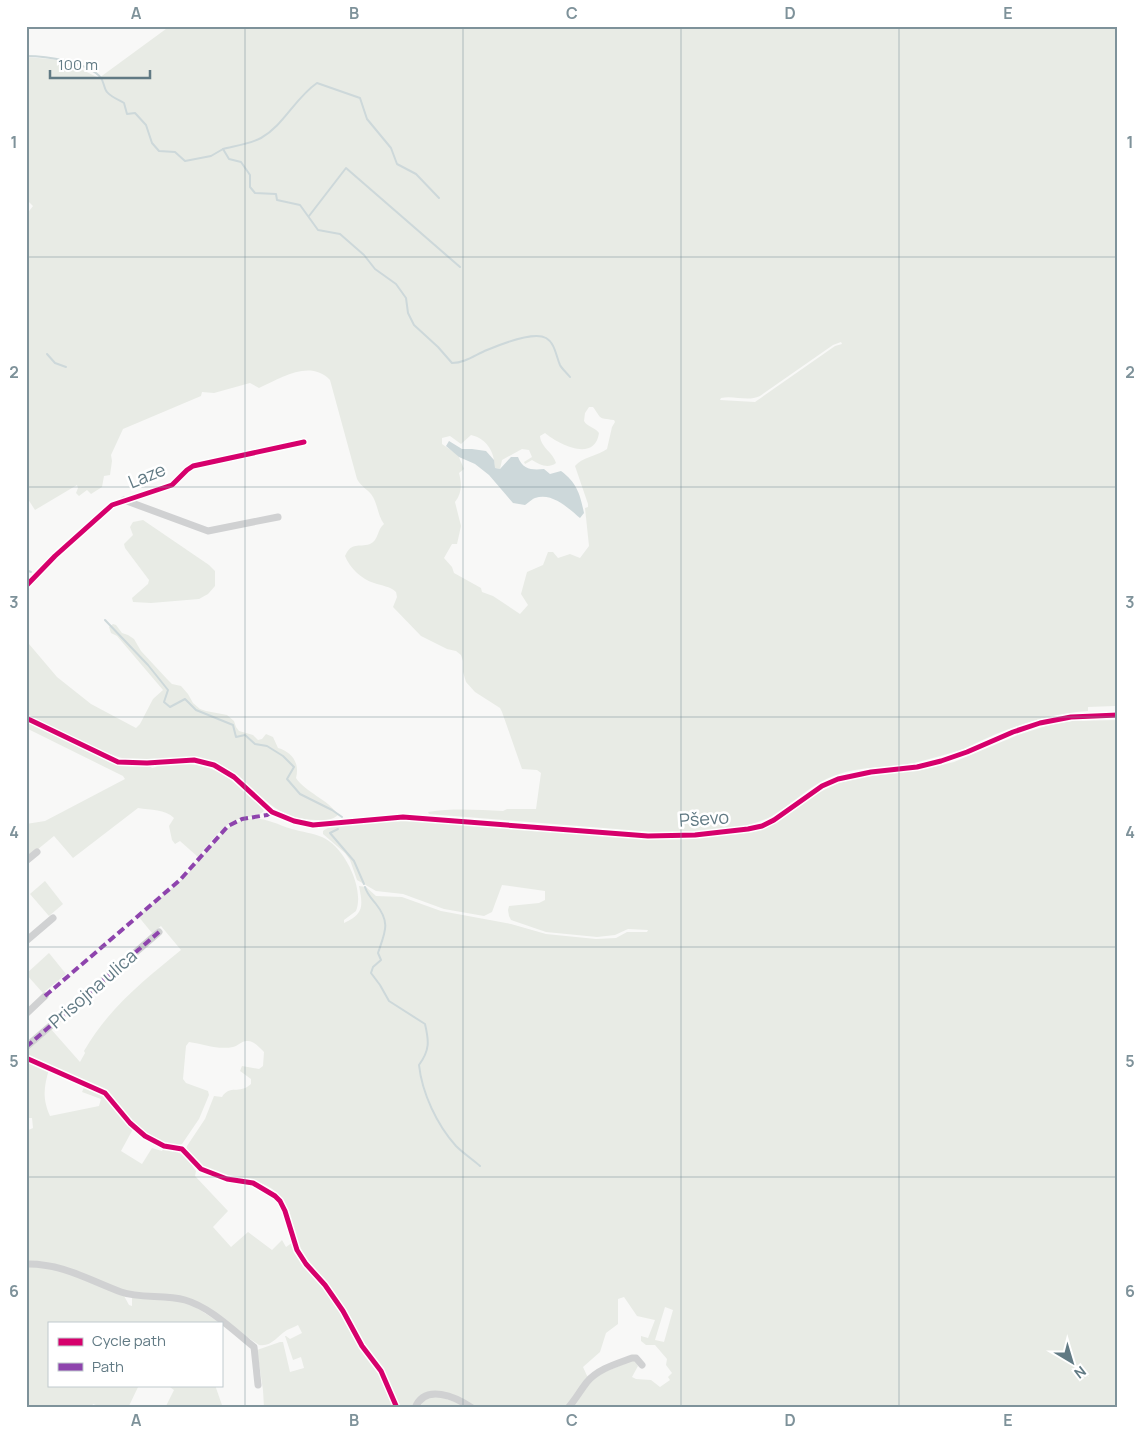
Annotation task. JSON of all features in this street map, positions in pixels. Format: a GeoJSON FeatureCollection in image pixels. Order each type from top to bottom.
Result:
{"type":"FeatureCollection","features":[{"type":"Feature","properties":{"kind":"street","name":"Laze"},"geometry":{"type":"LineString","coordinates":[[26,586],[55,556],[112,505],[172,485],[193,466],[304,442]]}},
{"type":"Feature","properties":{"kind":"street","name":"Laze"},"geometry":{"type":"LineString","coordinates":[[124,500],[208,531],[278,517]]}},
{"type":"Feature","properties":{"kind":"street","name":"Pševo"},"geometry":{"type":"LineString","coordinates":[[26,718],[118,762],[140,763],[194,760],[214,765],[234,778],[272,812],[313,825],[403,817],[648,836],[696,835],[748,829],[768,823],[822,786],[838,779],[871,772],[917,767],[941,761],[1040,723],[1071,717],[1118,715]]}},
{"type":"Feature","properties":{"kind":"street"},"geometry":{"type":"LineString","coordinates":[[26,861],[37,852]]}},
{"type":"Feature","properties":{"kind":"street"},"geometry":{"type":"LineString","coordinates":[[26,941],[53,918]]}},
{"type":"Feature","properties":{"kind":"street","name":"Prisojna ulica"},"geometry":{"type":"LineString","coordinates":[[26,1047],[159,932]]}},
{"type":"Feature","properties":{"kind":"street"},"geometry":{"type":"LineString","coordinates":[[26,1014],[45,996]]}},
{"type":"Feature","properties":{"kind":"street"},"geometry":{"type":"LineString","coordinates":[[26,1058],[105,1093],[130,1123],[145,1136],[164,1146],[182,1149],[201,1170],[227,1179],[254,1183],[275,1196],[285,1211],[297,1250],[306,1264],[336,1300],[362,1346],[381,1371],[397,1408]]}},
{"type":"Feature","properties":{"kind":"street"},"geometry":{"type":"LineString","coordinates":[[26,1264],[60,1268],[88,1277],[123,1293],[184,1300],[211,1312],[254,1346],[258,1385]]}},
{"type":"Feature","properties":{"kind":"street"},"geometry":{"type":"LineString","coordinates":[[568,1408],[586,1383],[602,1369],[632,1358],[636,1358],[642,1365]]}},
{"type":"Feature","properties":{"kind":"street"},"geometry":{"type":"LineString","coordinates":[[415,1408],[420,1398],[438,1394],[448,1395],[472,1408]]}},
{"type":"Feature","properties":{"kind":"shaded area"},"geometry":{"type":"Polygon","coordinates":[[[170,26],[1118,26],[1118,710],[1116,710],[1115,706],[1088,707],[1088,711],[1041,719],[996,734],[963,749],[924,761],[845,772],[819,783],[772,816],[759,822],[730,829],[653,832],[429,814],[428,812],[447,810],[503,811],[507,809],[536,809],[541,773],[537,770],[522,769],[500,708],[475,692],[466,682],[461,655],[421,636],[393,607],[397,597],[396,592],[389,587],[365,579],[353,569],[347,560],[345,556],[350,548],[373,542],[384,524],[373,497],[357,479],[330,380],[314,371],[305,371],[295,372],[259,388],[250,383],[214,393],[202,392],[201,396],[123,429],[111,455],[110,475],[104,476],[102,487],[91,494],[87,490],[79,496],[76,493],[77,485],[35,510],[26,496],[26,215],[33,206],[26,199],[26,57],[62,60],[99,78],[170,26]],[[841,342],[833,345],[760,396],[755,398],[726,397],[720,400],[755,402],[835,346],[842,344],[841,342]],[[589,407],[585,413],[584,421],[599,433],[596,442],[591,447],[584,449],[575,448],[558,442],[545,433],[540,436],[541,440],[556,463],[550,466],[541,465],[532,460],[525,464],[524,462],[532,457],[529,450],[522,449],[502,460],[500,469],[494,468],[492,452],[481,439],[471,435],[461,444],[450,436],[442,438],[442,444],[458,455],[464,469],[459,473],[461,488],[455,502],[461,526],[457,544],[452,544],[444,558],[452,567],[454,573],[481,588],[482,592],[493,596],[520,614],[528,605],[521,594],[527,572],[543,565],[548,552],[553,552],[558,558],[570,554],[580,558],[589,546],[585,508],[588,507],[588,504],[575,466],[607,449],[615,422],[614,420],[600,417],[593,407],[589,407]]]}},
{"type":"Feature","properties":{"kind":"shaded area"},"geometry":{"type":"Polygon","coordinates":[[[449,441],[462,449],[486,451],[494,460],[495,468],[500,469],[511,457],[518,457],[522,464],[528,468],[544,469],[550,474],[561,471],[577,489],[584,513],[580,518],[559,502],[548,497],[535,498],[525,505],[513,503],[489,475],[475,464],[459,457],[446,446],[449,441]]]}},
{"type":"Feature","properties":{"kind":"shaded area"},"geometry":{"type":"Polygon","coordinates":[[[143,520],[215,571],[215,586],[208,594],[199,599],[151,603],[133,602],[132,598],[148,584],[149,580],[124,544],[133,535],[130,527],[133,522],[143,520]]]}},
{"type":"Feature","properties":{"kind":"shaded area"},"geometry":{"type":"Polygon","coordinates":[[[113,624],[122,633],[134,639],[141,651],[167,679],[172,684],[181,686],[193,703],[200,709],[227,715],[234,721],[239,731],[253,735],[258,740],[262,739],[266,734],[273,737],[278,748],[287,752],[294,759],[297,768],[296,778],[300,783],[334,809],[338,815],[330,819],[316,820],[287,814],[265,800],[235,774],[213,761],[191,758],[136,760],[123,758],[26,716],[26,629],[28,630],[29,644],[57,677],[91,704],[136,728],[140,724],[153,699],[163,690],[117,636],[111,633],[109,627],[113,624]]]}},
{"type":"Feature","properties":{"kind":"shaded area"},"geometry":{"type":"Polygon","coordinates":[[[1118,720],[1118,1408],[570,1408],[595,1376],[634,1360],[638,1366],[632,1377],[651,1380],[660,1387],[670,1380],[668,1377],[672,1373],[666,1365],[667,1359],[655,1345],[646,1345],[641,1341],[641,1336],[648,1338],[655,1320],[637,1316],[624,1297],[618,1299],[618,1324],[606,1333],[600,1352],[583,1367],[588,1378],[565,1408],[475,1408],[439,1396],[470,1408],[264,1408],[257,1350],[283,1342],[290,1372],[304,1368],[301,1357],[293,1360],[285,1336],[290,1339],[302,1333],[298,1325],[287,1330],[271,1343],[259,1345],[194,1301],[174,1299],[194,1306],[218,1322],[48,1322],[48,1386],[139,1386],[128,1408],[104,1408],[93,1404],[91,1408],[26,1408],[26,1131],[33,1128],[32,1118],[26,1118],[26,1060],[49,1069],[45,1092],[50,1116],[99,1106],[101,1099],[82,1092],[85,1085],[105,1095],[133,1129],[121,1151],[142,1164],[152,1148],[162,1151],[164,1147],[180,1153],[186,1158],[196,1171],[195,1176],[228,1211],[213,1227],[231,1247],[248,1232],[272,1250],[282,1240],[286,1247],[296,1240],[284,1203],[275,1191],[266,1185],[223,1175],[203,1168],[186,1151],[187,1146],[205,1119],[214,1096],[222,1097],[228,1091],[243,1089],[251,1084],[251,1079],[240,1071],[242,1066],[259,1069],[263,1066],[264,1052],[255,1043],[246,1041],[237,1046],[222,1048],[189,1042],[186,1046],[183,1079],[186,1083],[208,1091],[209,1095],[199,1119],[182,1144],[178,1146],[157,1141],[139,1128],[111,1095],[26,1055],[26,1049],[50,1028],[80,1062],[85,1053],[84,1051],[115,1009],[127,996],[181,950],[161,926],[152,933],[138,916],[186,875],[215,841],[230,827],[245,819],[259,819],[319,836],[330,842],[338,849],[351,869],[358,891],[356,911],[344,920],[344,923],[359,913],[361,899],[359,886],[366,887],[376,896],[402,897],[441,911],[511,924],[546,934],[596,939],[616,938],[627,932],[647,932],[648,930],[628,929],[615,935],[597,937],[546,932],[511,920],[508,910],[509,906],[539,903],[545,900],[545,891],[502,885],[492,912],[484,916],[444,909],[403,894],[376,891],[357,880],[350,860],[345,853],[323,834],[323,831],[328,828],[349,824],[405,820],[687,838],[740,834],[763,829],[774,824],[812,796],[838,783],[864,777],[921,770],[954,762],[1018,735],[1049,725],[1072,721],[1118,720]],[[123,1294],[129,1305],[132,1306],[132,1297],[173,1299],[123,1294]],[[665,1307],[655,1340],[664,1342],[673,1310],[665,1307]]]}},
{"type":"Feature","properties":{"kind":"shaded area"},"geometry":{"type":"Polygon","coordinates":[[[26,721],[116,763],[150,766],[152,768],[157,765],[171,764],[207,767],[227,777],[264,811],[238,819],[229,824],[214,837],[198,857],[180,841],[175,844],[172,840],[169,826],[174,818],[162,811],[138,808],[73,858],[54,836],[26,859],[26,824],[45,821],[125,779],[123,776],[26,728],[26,721]]]}},
{"type":"Feature","properties":{"kind":"shaded area"},"geometry":{"type":"Polygon","coordinates":[[[45,881],[63,904],[49,916],[30,894],[45,881]]]}},
{"type":"Feature","properties":{"kind":"shaded area"},"geometry":{"type":"Polygon","coordinates":[[[49,953],[66,974],[43,993],[26,974],[49,953]]]}},
{"type":"Feature","properties":{"kind":"shaded area"},"geometry":{"type":"Polygon","coordinates":[[[168,1386],[215,1386],[223,1408],[165,1408],[174,1390],[168,1386]]]}},
{"type":"Feature","properties":{"kind":"waterway"},"geometry":{"type":"LineString","coordinates":[[26,56],[66,61],[95,72],[103,81],[105,89],[109,94],[124,103],[127,114],[135,113],[146,125],[152,143],[159,151],[175,152],[185,161],[211,156],[223,149],[229,159],[241,162],[250,175],[250,187],[255,193],[276,194],[277,200],[300,205],[318,230],[340,234],[364,255],[375,269],[396,284],[406,298],[408,313],[414,325],[452,363],[466,360],[492,348],[525,337],[541,336],[549,340],[560,365],[570,377]]}},
{"type":"Feature","properties":{"kind":"waterway"},"geometry":{"type":"LineString","coordinates":[[223,149],[252,142],[269,133],[302,96],[317,83],[360,98],[367,119],[391,148],[397,164],[416,174],[439,198]]}},
{"type":"Feature","properties":{"kind":"waterway"},"geometry":{"type":"LineString","coordinates":[[309,216],[346,168],[460,267]]}},
{"type":"Feature","properties":{"kind":"waterway"},"geometry":{"type":"LineString","coordinates":[[47,354],[55,363],[66,367]]}},
{"type":"Feature","properties":{"kind":"waterway"},"geometry":{"type":"LineString","coordinates":[[26,570],[31,572]]}},
{"type":"Feature","properties":{"kind":"waterway"},"geometry":{"type":"LineString","coordinates":[[105,620],[148,665],[168,690],[164,702],[170,707],[185,699],[196,710],[233,725],[236,737],[245,735],[255,744],[267,746],[283,756],[294,767],[287,779],[300,794],[342,817]]}},
{"type":"Feature","properties":{"kind":"waterway"},"geometry":{"type":"LineString","coordinates":[[338,829],[330,833],[354,861],[364,884]]}},
{"type":"Feature","properties":{"kind":"waterway"},"geometry":{"type":"LineString","coordinates":[[365,887],[381,911],[385,922],[378,953],[381,960],[373,967],[371,973],[389,1001],[425,1024],[428,1045],[419,1065],[423,1087],[437,1119],[449,1138],[480,1166]]}},
{"type":"Feature","properties":{"kind":"marked path"},"geometry":{"type":"LineString","coordinates":[[45,996],[180,880],[228,826],[242,819],[267,815],[272,812]]}},
{"type":"Feature","properties":{"kind":"marked path"},"geometry":{"type":"LineString","coordinates":[[26,1047],[159,932]]}},
{"type":"Feature","properties":{"kind":"cycle path"},"geometry":{"type":"LineString","coordinates":[[26,586],[55,556],[112,505],[172,485],[193,466],[304,442]]}},
{"type":"Feature","properties":{"kind":"cycle path"},"geometry":{"type":"LineString","coordinates":[[26,718],[118,762],[147,763],[194,760],[214,765],[234,777],[272,812],[294,821],[313,825],[403,817],[648,836],[695,835],[762,826],[774,820],[822,786],[838,779],[871,772],[917,767],[941,761],[1040,723],[1071,717],[1118,715]]}},
{"type":"Feature","properties":{"kind":"cycle path"},"geometry":{"type":"LineString","coordinates":[[26,1058],[105,1093],[130,1123],[145,1136],[164,1146],[182,1149],[201,1169],[227,1179],[253,1183],[275,1196],[285,1211],[297,1250],[306,1264],[325,1285],[343,1311],[362,1346],[381,1371],[397,1408]]}}]}
